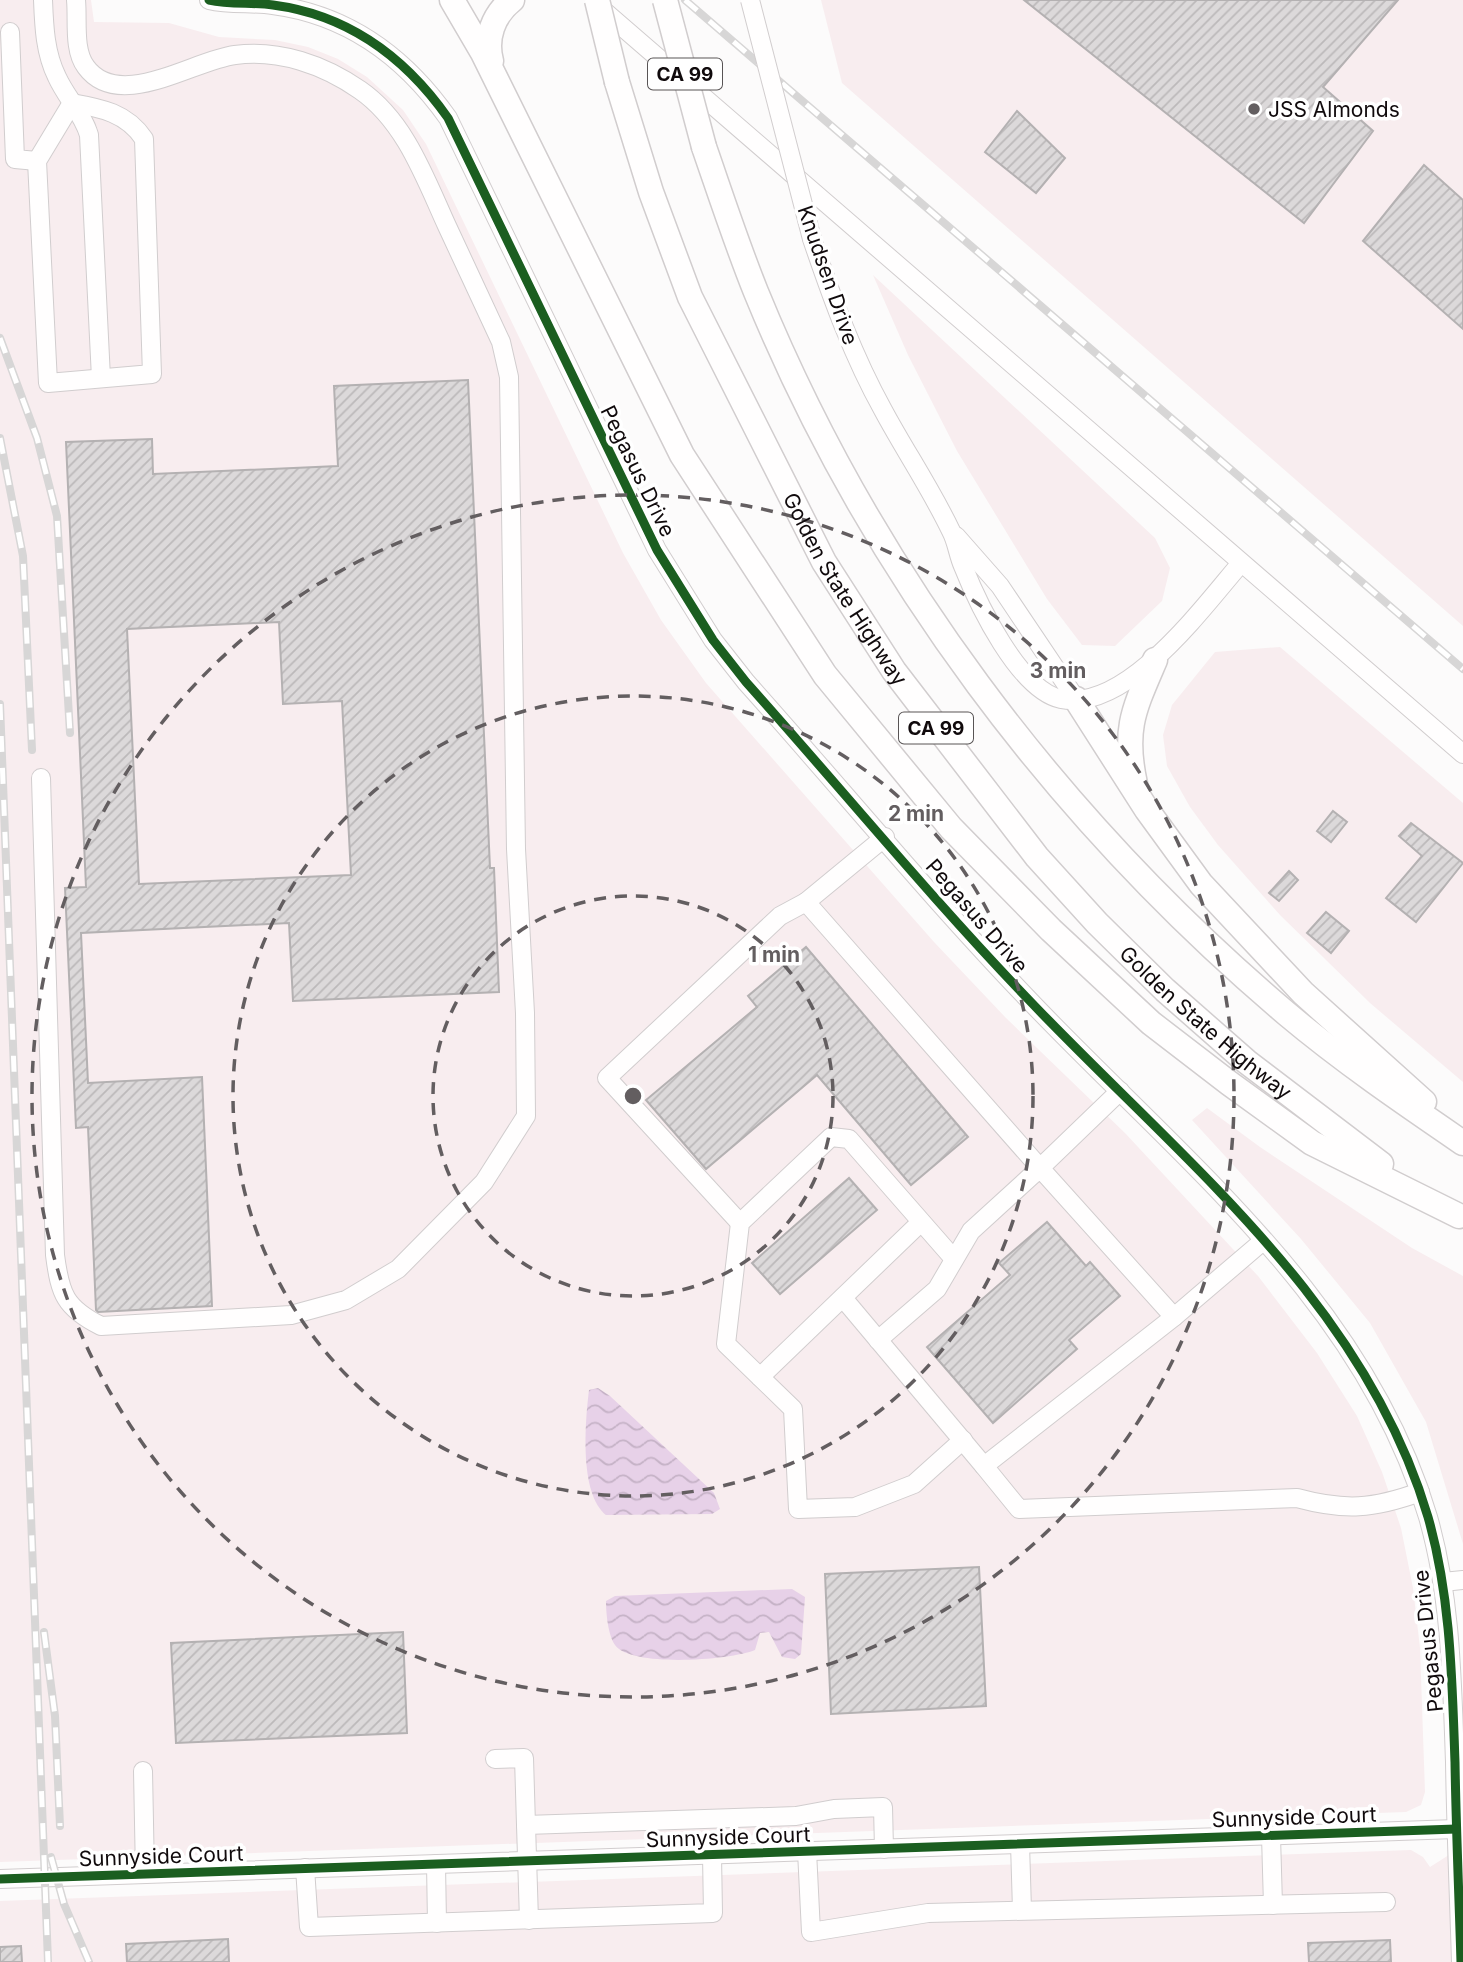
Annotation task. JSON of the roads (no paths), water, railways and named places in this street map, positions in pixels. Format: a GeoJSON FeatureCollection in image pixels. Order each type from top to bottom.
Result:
{"type":"FeatureCollection","features":[{"type":"Feature","properties":{"kind":"highway"},"geometry":{"type":"LineString","coordinates":[[453,0],[494,74],[682,455],[825,675],[951,828],[1071,949],[1152,1023],[1229,1083],[1312,1143],[1461,1217]]}},
{"type":"Feature","properties":{"kind":"highway"},"geometry":{"type":"LineString","coordinates":[[494,74],[488,46],[491,29],[498,15],[512,0]]}},
{"type":"Feature","properties":{"kind":"highway","name":"Golden State Highway"},"geometry":{"type":"LineString","coordinates":[[594,0],[651,192],[690,297],[824,562],[894,671],[1037,857],[1165,990],[1327,1125],[1461,1217]]}},
{"type":"Feature","properties":{"kind":"highway","name":"CA 99"},"geometry":{"type":"LineString","coordinates":[[665,0],[705,147],[757,293],[803,397],[905,580],[990,702],[1104,839],[1194,930],[1288,1015],[1386,1090],[1463,1141]]}},
{"type":"Feature","properties":{"kind":"highway"},"geometry":{"type":"LineString","coordinates":[[1137,795],[1130,754],[1130,721],[1155,660]]}},
{"type":"Feature","properties":{"kind":"highway"},"geometry":{"type":"LineString","coordinates":[[1076,699],[1137,795],[1201,884],[1303,993],[1463,1141]]}},
{"type":"Feature","properties":{"kind":"street"},"geometry":{"type":"LineString","coordinates":[[43,0],[47,52],[72,103],[86,124],[89,135],[101,379]]}},
{"type":"Feature","properties":{"kind":"street"},"geometry":{"type":"LineString","coordinates":[[41,778],[55,1255],[59,1286],[69,1305],[101,1326],[291,1315],[346,1300],[398,1269],[484,1182],[526,1116],[525,1013],[516,849],[509,377],[506,358],[480,295],[417,163],[395,123],[361,90],[302,60],[270,55],[234,55],[135,86],[97,78],[85,67],[79,49],[76,0]]}},
{"type":"Feature","properties":{"kind":"street","name":"Pegasus Drive"},"geometry":{"type":"LineString","coordinates":[[209,0],[272,5],[333,21],[383,47],[429,92],[448,118],[651,538],[683,596],[746,682],[1028,999],[1263,1241],[1321,1310],[1369,1379],[1389,1415],[1420,1492],[1443,1582],[1458,1718],[1457,1829],[1461,1950]]}},
{"type":"Feature","properties":{"kind":"street","name":"Golden State Highway"},"geometry":{"type":"LineString","coordinates":[[594,0],[1463,754]]}},
{"type":"Feature","properties":{"kind":"street","name":"Knudsen Drive"},"geometry":{"type":"LineString","coordinates":[[750,0],[812,239],[864,372],[952,532],[963,567],[1012,660],[1027,679],[1041,691],[1061,699],[1076,699],[1116,687],[1155,660],[1241,564]]}},
{"type":"Feature","properties":{"kind":"street"},"geometry":{"type":"LineString","coordinates":[[10,32],[15,159],[37,161]]}},
{"type":"Feature","properties":{"kind":"street"},"geometry":{"type":"LineString","coordinates":[[72,103],[101,108],[133,122],[144,139],[152,374],[48,383],[37,161],[72,103]]}},
{"type":"Feature","properties":{"kind":"street","name":"Knudsen Drive"},"geometry":{"type":"LineString","coordinates":[[952,532],[979,559],[1000,586],[1076,699]]}},
{"type":"Feature","properties":{"kind":"street"},"geometry":{"type":"LineString","coordinates":[[740,1223],[607,1078],[780,916],[806,902],[885,837]]}},
{"type":"Feature","properties":{"kind":"street"},"geometry":{"type":"LineString","coordinates":[[806,902],[1174,1317]]}},
{"type":"Feature","properties":{"kind":"street"},"geometry":{"type":"LineString","coordinates":[[878,1340],[937,1289],[971,1231],[1120,1091]]}},
{"type":"Feature","properties":{"kind":"street"},"geometry":{"type":"LineString","coordinates":[[954,1259],[849,1139],[831,1137],[740,1223],[726,1344],[793,1409],[798,1509],[855,1507],[914,1484],[963,1440]]}},
{"type":"Feature","properties":{"kind":"street"},"geometry":{"type":"LineString","coordinates":[[760,1377],[922,1222]]}},
{"type":"Feature","properties":{"kind":"street"},"geometry":{"type":"LineString","coordinates":[[984,1466],[1174,1317],[1263,1241]]}},
{"type":"Feature","properties":{"kind":"street"},"geometry":{"type":"LineString","coordinates":[[843,1298],[1019,1509],[1297,1498],[1330,1507],[1362,1508],[1420,1492]]}},
{"type":"Feature","properties":{"kind":"street"},"geometry":{"type":"LineString","coordinates":[[1443,1582],[1463,1580]]}},
{"type":"Feature","properties":{"kind":"street"},"geometry":{"type":"LineString","coordinates":[[495,1759],[524,1758],[529,1920]]}},
{"type":"Feature","properties":{"kind":"street"},"geometry":{"type":"LineString","coordinates":[[143,1771],[145,1874]]}},
{"type":"Feature","properties":{"kind":"street"},"geometry":{"type":"LineString","coordinates":[[526,1825],[796,1816],[834,1809],[883,1807],[884,1849]]}},
{"type":"Feature","properties":{"kind":"street","name":"Sunnyside Court"},"geometry":{"type":"LineString","coordinates":[[0,1879],[1457,1829]]}},
{"type":"Feature","properties":{"kind":"street"},"geometry":{"type":"LineString","coordinates":[[1271,1836],[1273,1905]]}},
{"type":"Feature","properties":{"kind":"street"},"geometry":{"type":"LineString","coordinates":[[1020,1844],[1022,1910]]}},
{"type":"Feature","properties":{"kind":"street"},"geometry":{"type":"LineString","coordinates":[[807,1852],[811,1932],[928,1913],[1386,1902]]}},
{"type":"Feature","properties":{"kind":"street"},"geometry":{"type":"LineString","coordinates":[[305,1868],[309,1927],[437,1923],[713,1913],[712,1855]]}},
{"type":"Feature","properties":{"kind":"street"},"geometry":{"type":"LineString","coordinates":[[436,1864],[437,1923]]}},
{"type":"Feature","properties":{"kind":"water"},"geometry":{"type":"Polygon","coordinates":[[[598,1388],[610,1396],[714,1493],[720,1509],[712,1514],[606,1515],[597,1505],[591,1491],[586,1457],[589,1390],[598,1388]]]}},
{"type":"Feature","properties":{"kind":"water"},"geometry":{"type":"Polygon","coordinates":[[[792,1589],[805,1597],[801,1654],[795,1659],[782,1657],[769,1632],[760,1633],[755,1650],[743,1654],[682,1660],[640,1657],[625,1652],[615,1645],[609,1630],[606,1601],[615,1596],[792,1589]]]}},
{"type":"Feature","properties":{"kind":"railway"},"geometry":{"type":"LineString","coordinates":[[685,0],[1463,669]]}},
{"type":"Feature","properties":{"kind":"railway"},"geometry":{"type":"LineString","coordinates":[[0,338],[37,438],[57,516],[70,733]]}},
{"type":"Feature","properties":{"kind":"railway"},"geometry":{"type":"LineString","coordinates":[[0,438],[23,556],[32,750]]}},
{"type":"Feature","properties":{"kind":"railway"},"geometry":{"type":"LineString","coordinates":[[0,704],[48,1962]]}},
{"type":"Feature","properties":{"kind":"railway"},"geometry":{"type":"LineString","coordinates":[[44,1632],[55,1716],[60,1826]]}},
{"type":"Feature","properties":{"kind":"railway"},"geometry":{"type":"LineString","coordinates":[[51,1857],[64,1904],[89,1962]]}},
{"type":"Feature","properties":{"kind":"place","name":"JSS Almonds"},"geometry":{"type":"Point","coordinates":[1254,109]}}]}
